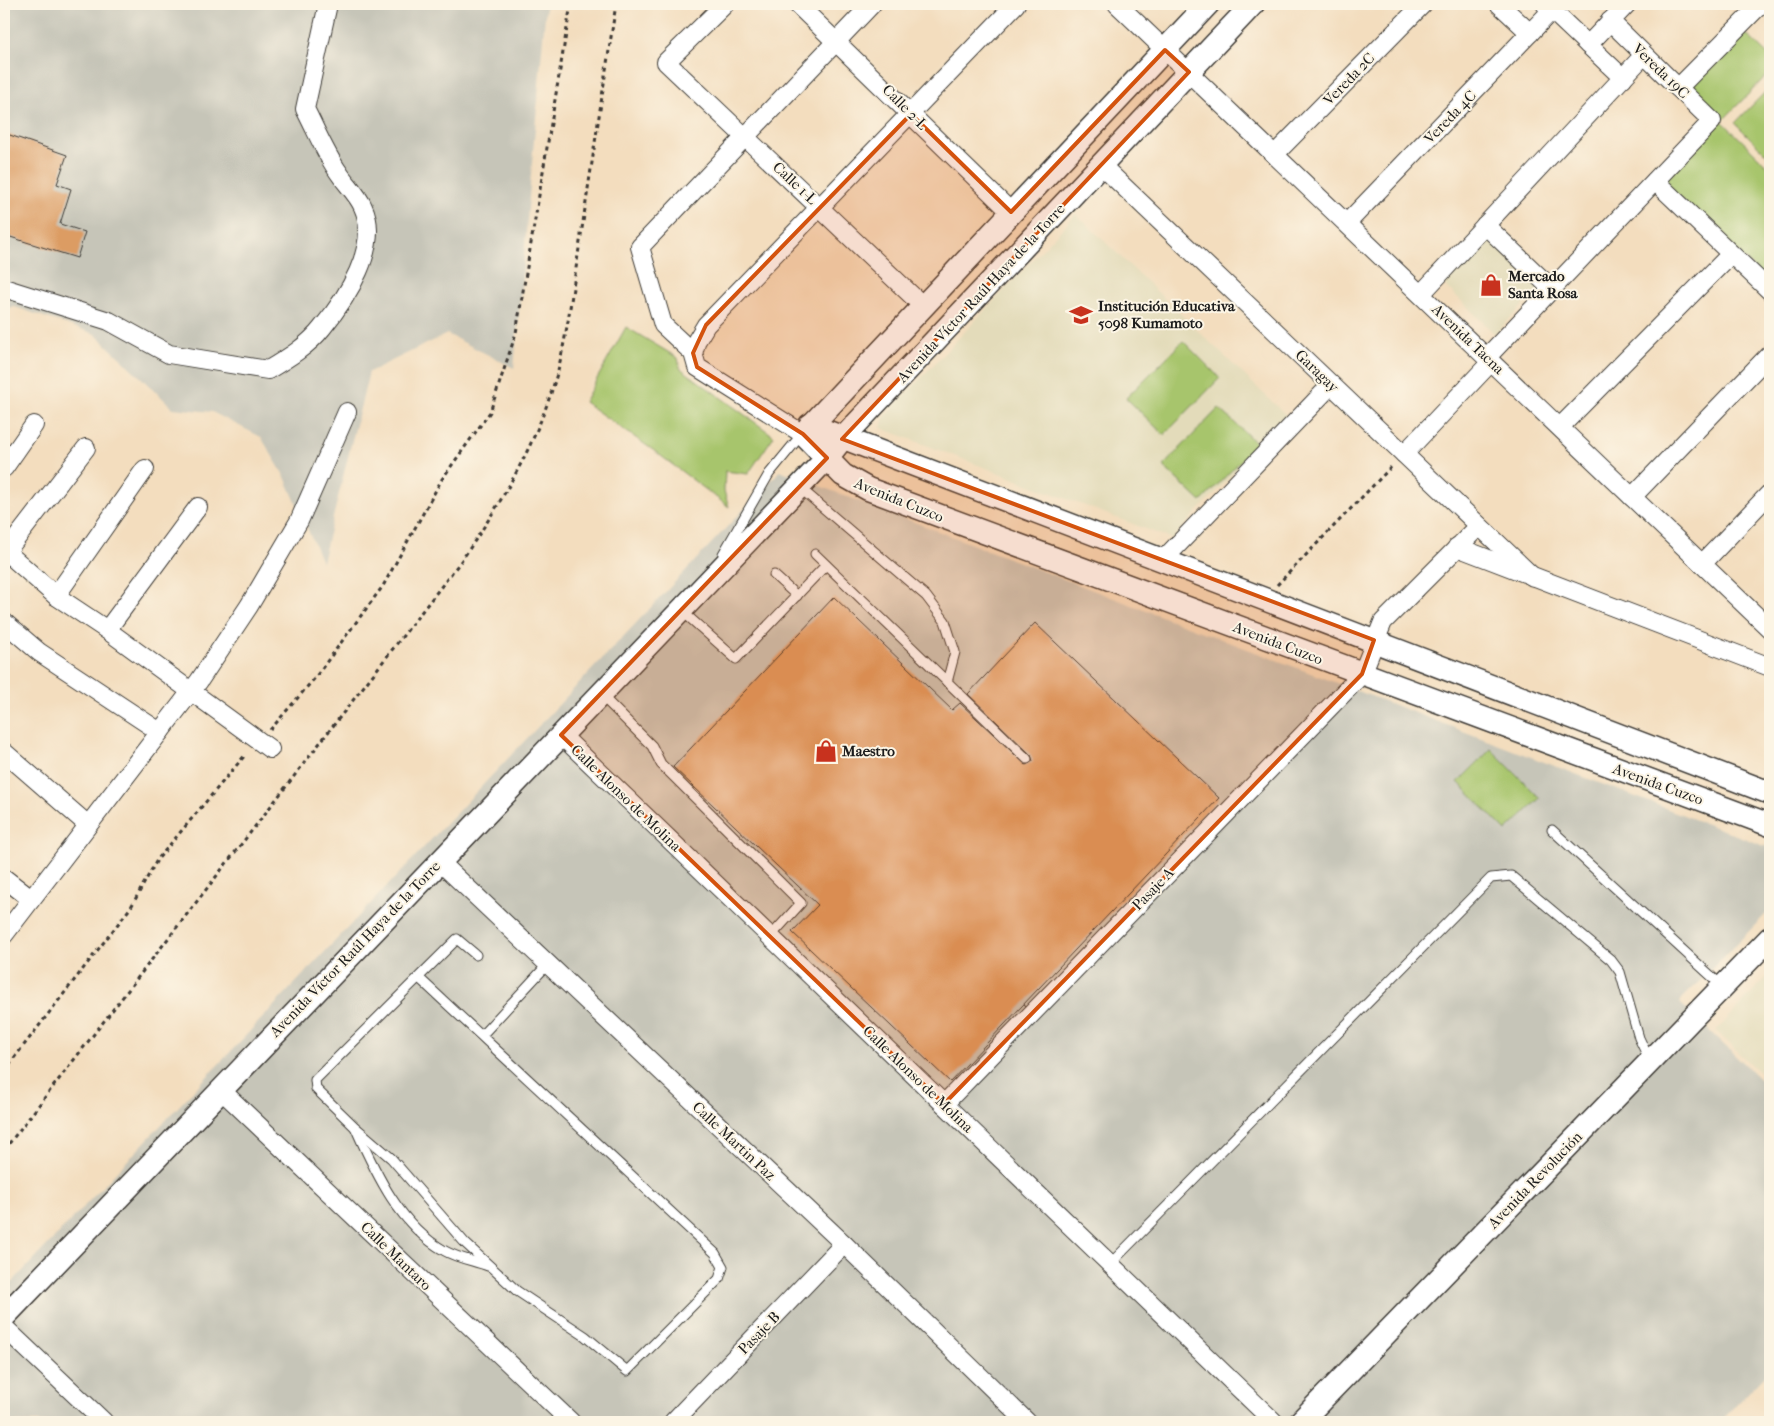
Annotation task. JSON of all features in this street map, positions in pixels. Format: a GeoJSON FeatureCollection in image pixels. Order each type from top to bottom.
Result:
{"type":"FeatureCollection","features":[{"type":"Feature","properties":{"kind":"street"},"geometry":{"type":"LineString","coordinates":[[4,288],[109,321],[169,354],[268,370],[295,354],[322,329],[356,278],[366,250],[369,228],[363,207],[338,172],[305,109],[328,4]]}},
{"type":"Feature","properties":{"kind":"street","name":"Calle 1-L"},"geometry":{"type":"LineString","coordinates":[[725,4],[666,62],[922,306]]}},
{"type":"Feature","properties":{"kind":"street","name":"Calle 2-L"},"geometry":{"type":"LineString","coordinates":[[797,4],[1011,212]]}},
{"type":"Feature","properties":{"kind":"street"},"geometry":{"type":"LineString","coordinates":[[806,429],[698,367],[693,353],[664,325],[640,248],[872,4]]}},
{"type":"Feature","properties":{"kind":"street"},"geometry":{"type":"LineString","coordinates":[[693,353],[697,340],[706,325],[1016,4]]}},
{"type":"Feature","properties":{"kind":"street","name":"Avenida Tacna"},"geometry":{"type":"LineString","coordinates":[[1117,4],[1770,629]]}},
{"type":"Feature","properties":{"kind":"street","name":"Avenida Víctor Raúl Haya de la Torre"},"geometry":{"type":"LineString","coordinates":[[806,429],[1208,4]]}},
{"type":"Feature","properties":{"kind":"street","name":"Avenida Víctor Raúl Haya de la Torre"},"geometry":{"type":"LineString","coordinates":[[4,1317],[827,458],[842,439],[1253,4]]}},
{"type":"Feature","properties":{"kind":"street","name":"Vereda 2C"},"geometry":{"type":"LineString","coordinates":[[1275,154],[1423,4]]}},
{"type":"Feature","properties":{"kind":"street"},"geometry":{"type":"LineString","coordinates":[[1499,4],[1530,33]]}},
{"type":"Feature","properties":{"kind":"street"},"geometry":{"type":"LineString","coordinates":[[1588,44],[1627,4]]}},
{"type":"Feature","properties":{"kind":"street"},"geometry":{"type":"LineString","coordinates":[[1678,88],[1761,4]]}},
{"type":"Feature","properties":{"kind":"street"},"geometry":{"type":"LineString","coordinates":[[1548,7],[1623,78]]}},
{"type":"Feature","properties":{"kind":"street","name":"Vereda 4C"},"geometry":{"type":"LineString","coordinates":[[1347,223],[1530,33],[1548,7]]}},
{"type":"Feature","properties":{"kind":"street","name":"Vereda 19C"},"geometry":{"type":"LineString","coordinates":[[1610,21],[1712,121],[1655,181]]}},
{"type":"Feature","properties":{"kind":"street"},"geometry":{"type":"LineString","coordinates":[[1420,294],[1644,55]]}},
{"type":"Feature","properties":{"kind":"street","name":"Garagay"},"geometry":{"type":"LineString","coordinates":[[1101,166],[1533,577]]}},
{"type":"Feature","properties":{"kind":"street"},"geometry":{"type":"LineString","coordinates":[[1404,454],[1552,289],[1655,181],[1731,254],[1768,284]]}},
{"type":"Feature","properties":{"kind":"street"},"geometry":{"type":"LineString","coordinates":[[1485,225],[1552,289]]}},
{"type":"Feature","properties":{"kind":"street"},"geometry":{"type":"LineString","coordinates":[[1560,427],[1731,254]]}},
{"type":"Feature","properties":{"kind":"street"},"geometry":{"type":"LineString","coordinates":[[1632,497],[1770,354]]}},
{"type":"Feature","properties":{"kind":"street"},"geometry":{"type":"LineString","coordinates":[[1162,562],[1331,385]]}},
{"type":"Feature","properties":{"kind":"street"},"geometry":{"type":"LineString","coordinates":[[4,936],[191,692],[249,606],[299,521],[347,412]]}},
{"type":"Feature","properties":{"kind":"street"},"geometry":{"type":"LineString","coordinates":[[4,468],[34,425]]}},
{"type":"Feature","properties":{"kind":"street","name":"Avenida Cuzco"},"geometry":{"type":"LineString","coordinates":[[806,429],[842,439],[1162,562],[1266,599],[1770,793]]}},
{"type":"Feature","properties":{"kind":"street","name":"Avenida Cuzco"},"geometry":{"type":"LineString","coordinates":[[806,429],[827,458],[851,482],[868,489],[1770,825]]}},
{"type":"Feature","properties":{"kind":"street"},"geometry":{"type":"LineString","coordinates":[[86,448],[5,551],[56,596],[107,630],[265,745]]}},
{"type":"Feature","properties":{"kind":"street"},"geometry":{"type":"LineString","coordinates":[[56,596],[145,469]]}},
{"type":"Feature","properties":{"kind":"street"},"geometry":{"type":"LineString","coordinates":[[1702,564],[1770,493]]}},
{"type":"Feature","properties":{"kind":"street"},"geometry":{"type":"LineString","coordinates":[[107,630],[198,507]]}},
{"type":"Feature","properties":{"kind":"street"},"geometry":{"type":"LineString","coordinates":[[1362,674],[1374,640],[1383,622],[1478,526]]}},
{"type":"Feature","properties":{"kind":"street"},"geometry":{"type":"LineString","coordinates":[[1457,547],[1770,667]]}},
{"type":"Feature","properties":{"kind":"street"},"geometry":{"type":"LineString","coordinates":[[4,622],[39,652],[160,732]]}},
{"type":"Feature","properties":{"kind":"street","name":"Pasaje A"},"geometry":{"type":"LineString","coordinates":[[944,1104],[1362,674]]}},
{"type":"Feature","properties":{"kind":"street","name":"Calle Alonso de Molina"},"geometry":{"type":"LineString","coordinates":[[561,735],[1274,1422]]}},
{"type":"Feature","properties":{"kind":"street"},"geometry":{"type":"LineString","coordinates":[[4,752],[88,825]]}},
{"type":"Feature","properties":{"kind":"street","name":"Calle Martin Paz"},"geometry":{"type":"LineString","coordinates":[[439,861],[844,1244],[1027,1422]]}},
{"type":"Feature","properties":{"kind":"street"},"geometry":{"type":"LineString","coordinates":[[4,878],[31,900]]}},
{"type":"Feature","properties":{"kind":"street","name":"Avenida Revolución"},"geometry":{"type":"LineString","coordinates":[[1300,1422],[1770,938]]}},
{"type":"Feature","properties":{"kind":"street","name":"Calle Mantaro"},"geometry":{"type":"LineString","coordinates":[[221,1090],[570,1422]]}},
{"type":"Feature","properties":{"kind":"street","name":"Pasaje B"},"geometry":{"type":"LineString","coordinates":[[673,1422],[844,1244]]}},
{"type":"Feature","properties":{"kind":"street"},"geometry":{"type":"LineString","coordinates":[[4,1326],[104,1422]]}},
{"type":"Feature","properties":{"kind":"lane","name":"Avenida Víctor Raúl Haya de la Torre"},"geometry":{"type":"LineString","coordinates":[[708,582],[770,474],[806,429]]}},
{"type":"Feature","properties":{"kind":"lane"},"geometry":{"type":"LineString","coordinates":[[799,487],[926,596],[945,621],[955,652],[947,682]]}},
{"type":"Feature","properties":{"kind":"lane"},"geometry":{"type":"LineString","coordinates":[[815,554],[1027,759]]}},
{"type":"Feature","properties":{"kind":"lane"},"geometry":{"type":"LineString","coordinates":[[680,610],[736,659],[826,565]]}},
{"type":"Feature","properties":{"kind":"lane"},"geometry":{"type":"LineString","coordinates":[[774,575],[796,596]]}},
{"type":"Feature","properties":{"kind":"lane"},"geometry":{"type":"LineString","coordinates":[[600,694],[652,746],[661,764],[800,903],[770,937]]}},
{"type":"Feature","properties":{"kind":"lane"},"geometry":{"type":"LineString","coordinates":[[1552,830],[1722,987]]}},
{"type":"Feature","properties":{"kind":"lane"},"geometry":{"type":"LineString","coordinates":[[1110,1264],[1491,878],[1511,876],[1612,960],[1620,972],[1639,1038],[1650,1061]]}},
{"type":"Feature","properties":{"kind":"lane"},"geometry":{"type":"LineString","coordinates":[[419,978],[715,1254],[723,1267],[719,1279],[627,1370],[585,1336],[517,1291],[465,1242],[391,1158],[355,1127],[316,1089],[315,1080],[457,939],[476,956]]}},
{"type":"Feature","properties":{"kind":"lane"},"geometry":{"type":"LineString","coordinates":[[482,1035],[548,964]]}},
{"type":"Feature","properties":{"kind":"lane"},"geometry":{"type":"LineString","coordinates":[[355,1127],[379,1180],[425,1238],[446,1252],[491,1267]]}},
{"type":"Feature","properties":{"kind":"path"},"geometry":{"type":"LineString","coordinates":[[4,1071],[131,907],[157,860],[240,761],[265,745],[383,586],[442,479],[490,412],[516,333],[571,4]]}},
{"type":"Feature","properties":{"kind":"path"},"geometry":{"type":"LineString","coordinates":[[4,1150],[461,561],[499,505],[514,478],[542,415],[558,370],[568,321],[616,4]]}},
{"type":"Feature","properties":{"kind":"path"},"geometry":{"type":"LineString","coordinates":[[1266,599],[1286,573],[1404,454]]}},
{"type":"Feature","properties":{"kind":"highlighted area"},"geometry":{"type":"Polygon","coordinates":[[[1165,50],[1189,72],[842,439],[1374,640],[1362,674],[944,1104],[561,735],[827,458],[803,434],[697,367],[693,353],[706,325],[911,114],[1011,212],[1165,50]]]}},
{"type":"Feature","properties":{"kind":"shaded area"},"geometry":{"type":"Polygon","coordinates":[[[4,4],[546,4],[514,368],[447,334],[369,372],[322,562],[285,477],[261,437],[212,412],[173,408],[95,334],[15,307],[4,308],[4,4]]]}},
{"type":"Feature","properties":{"kind":"shaded area","name":"Institución Educativa 5098 Kumamoto"},"geometry":{"type":"Polygon","coordinates":[[[1076,214],[1287,416],[1172,539],[881,428],[884,417],[1076,214]]]}},
{"type":"Feature","properties":{"kind":"shaded area","name":"Mercado Santa Rosa"},"geometry":{"type":"Polygon","coordinates":[[[1487,237],[1540,288],[1495,334],[1442,282],[1487,237]]]}},
{"type":"Feature","properties":{"kind":"shaded area"},"geometry":{"type":"Polygon","coordinates":[[[780,471],[1770,848],[1770,910],[1679,1002],[1770,1089],[1770,1370],[1720,1422],[4,1422],[4,1291],[780,471]]]}},
{"type":"Feature","properties":{"kind":"shaded area"},"geometry":{"type":"Polygon","coordinates":[[[1770,974],[1770,1083],[1716,1031],[1770,974]]]}},
{"type":"Feature","properties":{"kind":"green space"},"geometry":{"type":"Polygon","coordinates":[[[1743,31],[1770,57],[1770,72],[1722,121],[1687,88],[1743,31]]]}},
{"type":"Feature","properties":{"kind":"green space"},"geometry":{"type":"Polygon","coordinates":[[[1770,87],[1770,158],[1735,123],[1770,87]]]}},
{"type":"Feature","properties":{"kind":"green space"},"geometry":{"type":"Polygon","coordinates":[[[1722,121],[1770,168],[1770,269],[1763,277],[1663,182],[1722,121]]]}},
{"type":"Feature","properties":{"kind":"green space"},"geometry":{"type":"Polygon","coordinates":[[[626,327],[678,358],[680,368],[774,436],[748,474],[725,471],[724,491],[729,507],[653,450],[584,402],[626,327]]]}},
{"type":"Feature","properties":{"kind":"green space"},"geometry":{"type":"Polygon","coordinates":[[[1183,341],[1220,378],[1164,435],[1126,398],[1183,341]]]}},
{"type":"Feature","properties":{"kind":"green space"},"geometry":{"type":"Polygon","coordinates":[[[1219,408],[1257,444],[1201,502],[1163,466],[1219,408]]]}},
{"type":"Feature","properties":{"kind":"green space"},"geometry":{"type":"Polygon","coordinates":[[[1491,749],[1540,798],[1506,831],[1458,782],[1491,749]]]}},
{"type":"Feature","properties":{"kind":"building"},"geometry":{"type":"Polygon","coordinates":[[[4,133],[67,155],[57,184],[71,189],[60,224],[85,232],[77,258],[4,235],[4,133]]]}},
{"type":"Feature","properties":{"kind":"building"},"geometry":{"type":"Polygon","coordinates":[[[834,597],[952,710],[960,703],[1026,765],[1033,761],[1031,755],[968,694],[1035,623],[1219,798],[950,1082],[792,932],[818,905],[673,767],[834,597]]]}},
{"type":"Feature","properties":{"kind":"place","name":"Mercado Santa Rosa"},"geometry":{"type":"Point","coordinates":[1491,285]}},
{"type":"Feature","properties":{"kind":"place","name":"Institución Educativa 5098 Kumamoto"},"geometry":{"type":"Point","coordinates":[1081,315]}},
{"type":"Feature","properties":{"kind":"place","name":"Maestro"},"geometry":{"type":"Point","coordinates":[826,751]}}]}
